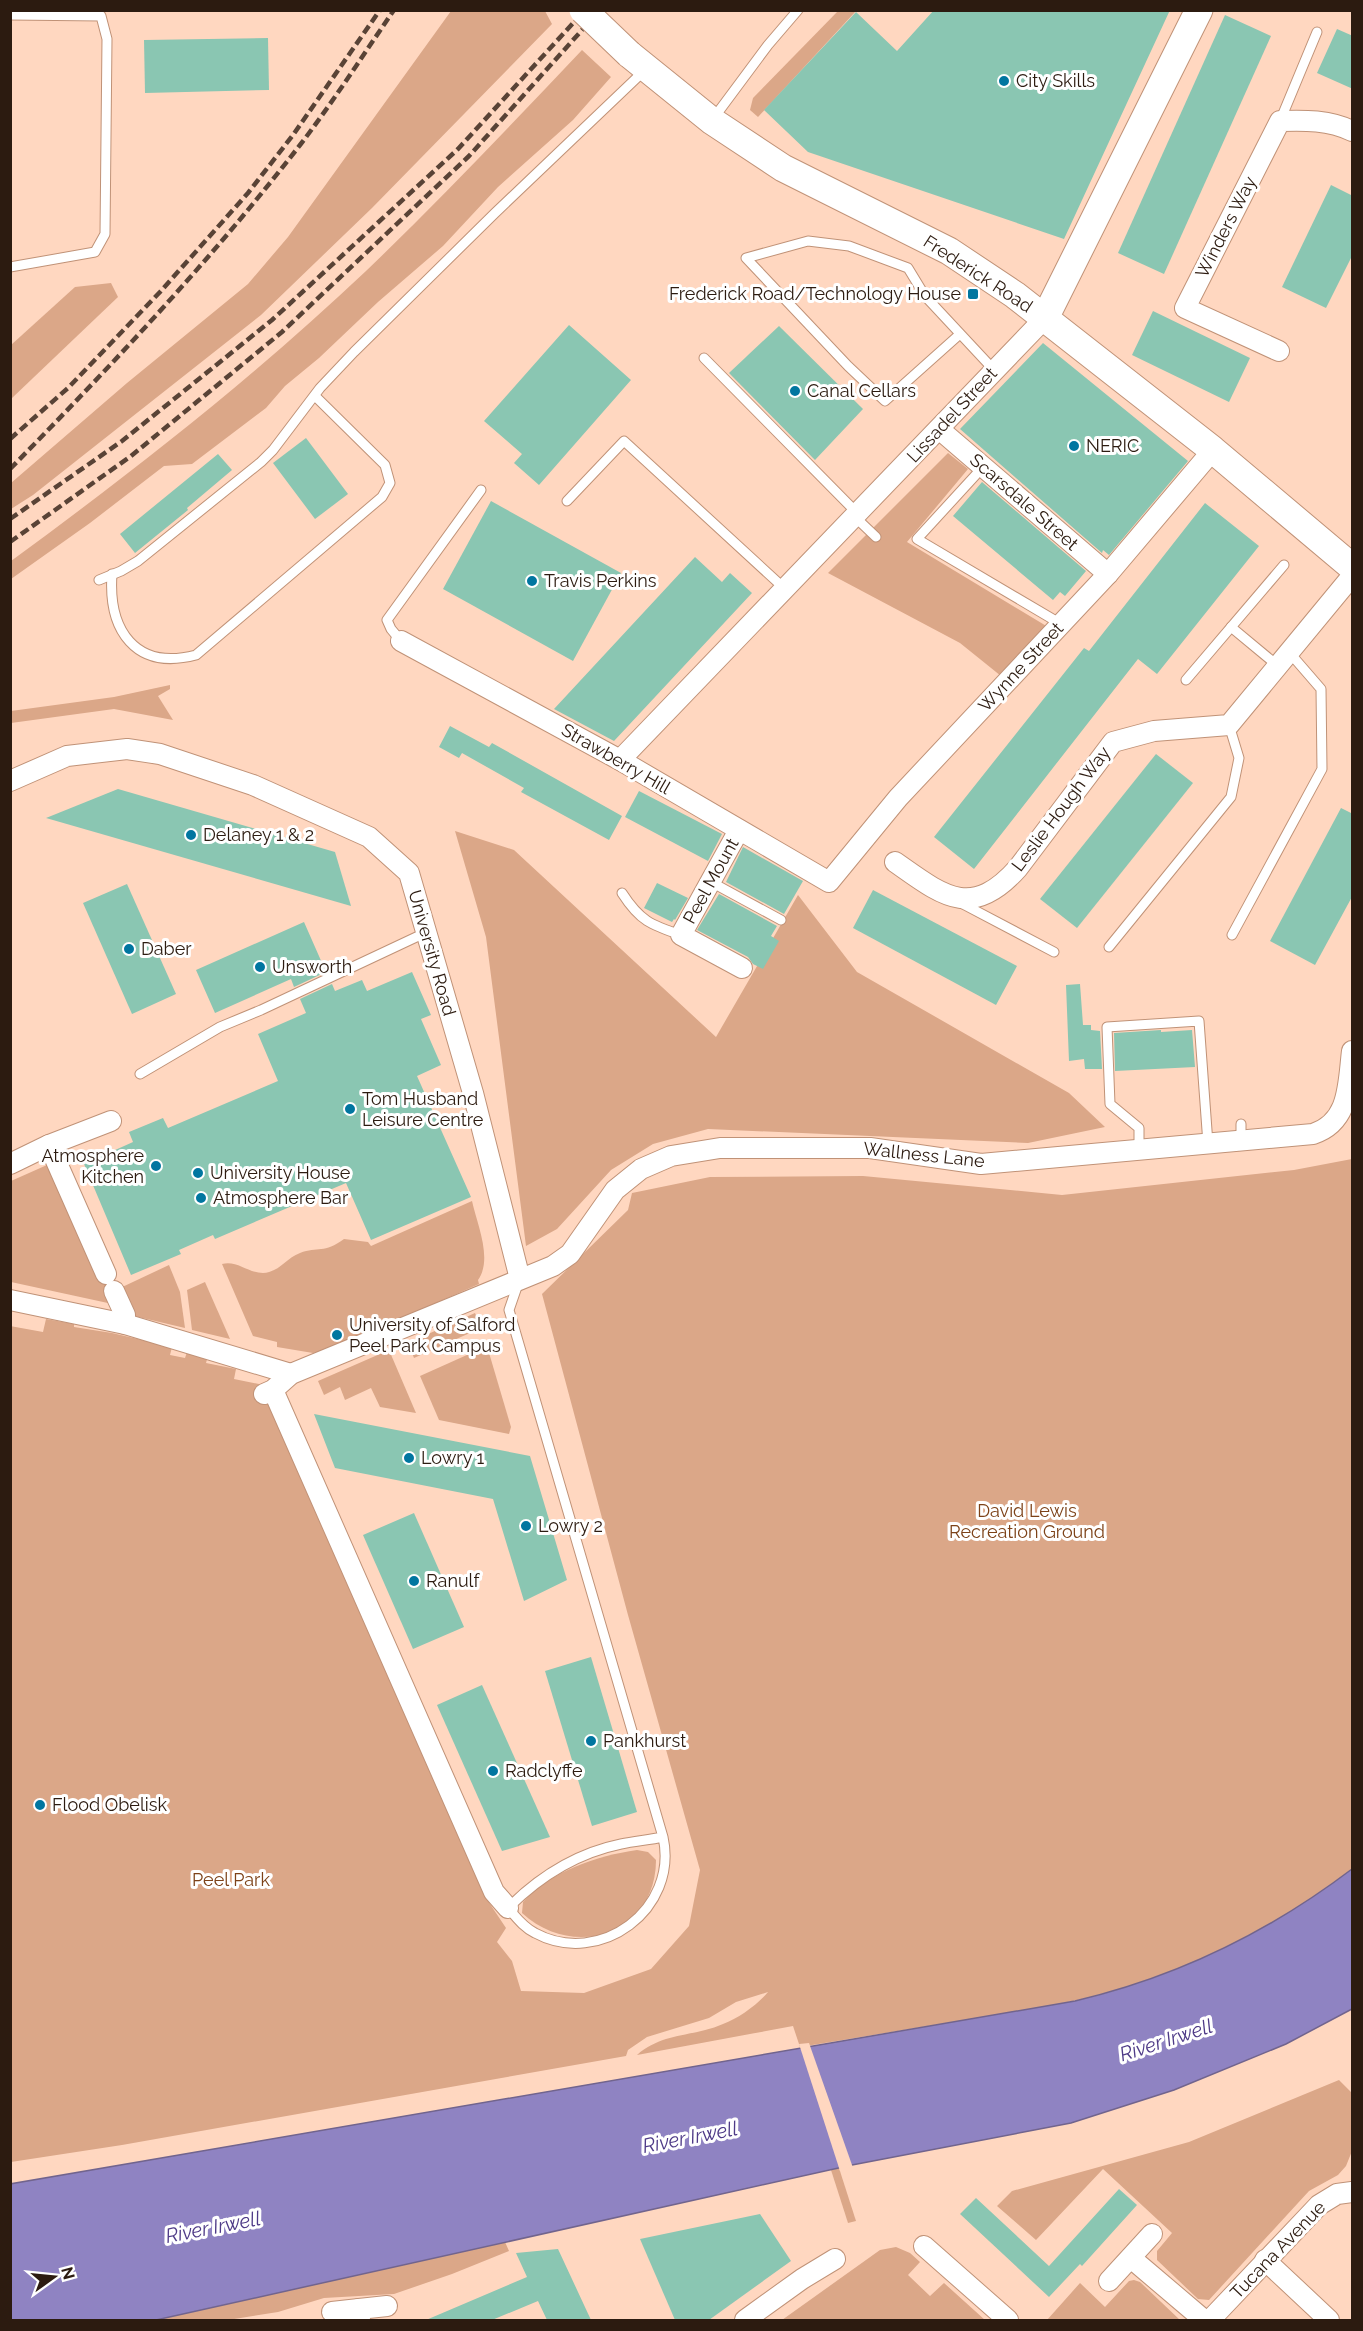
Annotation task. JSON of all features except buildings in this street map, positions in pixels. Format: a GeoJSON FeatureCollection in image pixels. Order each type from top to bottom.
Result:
{"type":"FeatureCollection","features":[{"type":"Feature","properties":{"kind":"main road","name":"Frederick Road"},"geometry":{"type":"LineString","coordinates":[[583,10],[638,62],[721,127],[783,168],[949,251],[1046,318],[1213,450],[1353,567]]}},
{"type":"Feature","properties":{"kind":"main road","name":"Lissadel Street"},"geometry":{"type":"LineString","coordinates":[[1046,318],[1199,10]]}},
{"type":"Feature","properties":{"kind":"street"},"geometry":{"type":"LineString","coordinates":[[1280,121],[1307,120],[1344,126],[1353,131]]}},
{"type":"Feature","properties":{"kind":"street","name":"Winders Way"},"geometry":{"type":"LineString","coordinates":[[1279,351],[1185,308],[1280,121]]}},
{"type":"Feature","properties":{"kind":"street","name":"Lissadel Street"},"geometry":{"type":"LineString","coordinates":[[620,760],[1046,318]]}},
{"type":"Feature","properties":{"kind":"street","name":"Scarsdale Street"},"geometry":{"type":"LineString","coordinates":[[939,429],[1108,574]]}},
{"type":"Feature","properties":{"kind":"street","name":"Wynne Street"},"geometry":{"type":"LineString","coordinates":[[829,882],[898,798],[1108,574],[1213,450]]}},
{"type":"Feature","properties":{"kind":"street"},"geometry":{"type":"LineString","coordinates":[[1229,725],[1353,576]]}},
{"type":"Feature","properties":{"kind":"street","name":"Strawberry Hill"},"geometry":{"type":"LineString","coordinates":[[401,640],[620,760],[829,882]]}},
{"type":"Feature","properties":{"kind":"street","name":"Leslie Hough Way"},"geometry":{"type":"LineString","coordinates":[[952,898],[968,898],[1003,885],[1113,742],[1154,731],[1229,725]]}},
{"type":"Feature","properties":{"kind":"street","name":"University Road"},"geometry":{"type":"LineString","coordinates":[[10,781],[67,756],[127,749],[160,754],[253,785],[369,837],[409,873],[473,1093],[520,1279]]}},
{"type":"Feature","properties":{"kind":"street","name":"Peel Mount"},"geometry":{"type":"LineString","coordinates":[[739,830],[681,935],[742,968]]}},
{"type":"Feature","properties":{"kind":"street"},"geometry":{"type":"LineString","coordinates":[[895,862],[937,891],[952,898]]}},
{"type":"Feature","properties":{"kind":"street","name":"Wallness Lane"},"geometry":{"type":"LineString","coordinates":[[508,1908],[494,1892],[269,1392],[291,1374],[553,1266],[570,1254],[615,1190],[641,1169],[671,1156],[720,1148],[870,1148],[981,1164],[1208,1144],[1241,1132],[1313,1134],[1330,1126],[1343,1109],[1347,1099],[1353,1051]]}},
{"type":"Feature","properties":{"kind":"street"},"geometry":{"type":"LineString","coordinates":[[10,1164],[49,1145],[111,1121]]}},
{"type":"Feature","properties":{"kind":"street"},"geometry":{"type":"LineString","coordinates":[[49,1145],[110,1282],[124,1315],[125,1324]]}},
{"type":"Feature","properties":{"kind":"street"},"geometry":{"type":"LineString","coordinates":[[10,1300],[125,1324],[291,1374]]}},
{"type":"Feature","properties":{"kind":"street","name":"Tucana Avenue"},"geometry":{"type":"LineString","coordinates":[[1210,2320],[1319,2205],[1337,2194],[1353,2192]]}},
{"type":"Feature","properties":{"kind":"street"},"geometry":{"type":"LineString","coordinates":[[1109,2281],[1152,2234]]}},
{"type":"Feature","properties":{"kind":"street"},"geometry":{"type":"LineString","coordinates":[[924,2246],[1008,2320]]}},
{"type":"Feature","properties":{"kind":"street"},"geometry":{"type":"LineString","coordinates":[[1131,2258],[1204,2320]]}},
{"type":"Feature","properties":{"kind":"street"},"geometry":{"type":"LineString","coordinates":[[745,2320],[802,2279],[835,2259]]}},
{"type":"Feature","properties":{"kind":"street"},"geometry":{"type":"LineString","coordinates":[[1265,2260],[1329,2320]]}},
{"type":"Feature","properties":{"kind":"street"},"geometry":{"type":"LineString","coordinates":[[332,2312],[359,2315],[387,2306]]}},
{"type":"Feature","properties":{"kind":"lane"},"geometry":{"type":"LineString","coordinates":[[721,127],[777,34],[798,10]]}},
{"type":"Feature","properties":{"kind":"lane"},"geometry":{"type":"LineString","coordinates":[[10,15],[101,16],[107,39],[105,234],[95,252],[10,267]]}},
{"type":"Feature","properties":{"kind":"lane"},"geometry":{"type":"LineString","coordinates":[[1280,121],[1317,32]]}},
{"type":"Feature","properties":{"kind":"lane"},"geometry":{"type":"LineString","coordinates":[[99,579],[138,561],[261,462],[354,352],[478,229],[638,62]]}},
{"type":"Feature","properties":{"kind":"lane"},"geometry":{"type":"LineString","coordinates":[[960,334],[885,401],[848,366],[746,258],[808,241],[849,246],[908,268],[925,296],[994,370]]}},
{"type":"Feature","properties":{"kind":"lane"},"geometry":{"type":"LineString","coordinates":[[704,358],[876,537]]}},
{"type":"Feature","properties":{"kind":"lane"},"geometry":{"type":"LineString","coordinates":[[112,574],[113,610],[119,627],[128,639],[143,652],[165,659],[196,655],[382,497],[390,483],[385,465],[315,396]]}},
{"type":"Feature","properties":{"kind":"lane"},"geometry":{"type":"LineString","coordinates":[[567,501],[624,441],[785,589]]}},
{"type":"Feature","properties":{"kind":"lane"},"geometry":{"type":"LineString","coordinates":[[982,466],[916,539],[1061,624]]}},
{"type":"Feature","properties":{"kind":"lane"},"geometry":{"type":"LineString","coordinates":[[401,640],[391,629],[387,620],[481,490]]}},
{"type":"Feature","properties":{"kind":"lane"},"geometry":{"type":"LineString","coordinates":[[1186,680],[1284,565]]}},
{"type":"Feature","properties":{"kind":"lane"},"geometry":{"type":"LineString","coordinates":[[1231,627],[1284,659],[1321,689],[1322,769],[1232,935]]}},
{"type":"Feature","properties":{"kind":"lane"},"geometry":{"type":"LineString","coordinates":[[1109,947],[1231,797],[1239,758],[1229,725]]}},
{"type":"Feature","properties":{"kind":"lane"},"geometry":{"type":"LineString","coordinates":[[711,882],[781,920]]}},
{"type":"Feature","properties":{"kind":"lane"},"geometry":{"type":"LineString","coordinates":[[622,893],[631,907],[649,924],[681,935]]}},
{"type":"Feature","properties":{"kind":"lane"},"geometry":{"type":"LineString","coordinates":[[952,898],[1054,952]]}},
{"type":"Feature","properties":{"kind":"lane"},"geometry":{"type":"LineString","coordinates":[[140,1074],[220,1027],[427,932]]}},
{"type":"Feature","properties":{"kind":"lane"},"geometry":{"type":"LineString","coordinates":[[1139,1150],[1139,1128],[1110,1104],[1107,1027],[1199,1021],[1208,1144]]}},
{"type":"Feature","properties":{"kind":"lane"},"geometry":{"type":"LineString","coordinates":[[520,1279],[509,1310],[663,1838],[666,1852],[665,1867],[656,1896],[637,1920],[611,1936],[580,1943],[549,1939],[522,1924],[508,1908],[538,1881],[572,1860],[622,1844],[663,1838]]}},
{"type":"Feature","properties":{"kind":"green space"},"geometry":{"type":"Polygon","coordinates":[[[451,11],[545,11],[552,24],[372,208],[261,315],[33,495],[11,509],[11,483],[127,383],[248,284],[288,237],[451,11]]]}},
{"type":"Feature","properties":{"kind":"green space"},"geometry":{"type":"Polygon","coordinates":[[[838,11],[856,11],[758,117],[750,110],[753,98],[838,11]]]}},
{"type":"Feature","properties":{"kind":"green space"},"geometry":{"type":"Polygon","coordinates":[[[582,50],[611,77],[573,120],[498,187],[443,246],[285,386],[266,408],[192,464],[164,466],[90,523],[11,579],[11,561],[193,422],[324,310],[448,190],[582,50]]]}},
{"type":"Feature","properties":{"kind":"green space"},"geometry":{"type":"Polygon","coordinates":[[[111,283],[118,297],[11,399],[11,345],[75,287],[111,283]]]}},
{"type":"Feature","properties":{"kind":"green space"},"geometry":{"type":"Polygon","coordinates":[[[948,453],[968,469],[907,542],[1048,627],[1001,676],[960,643],[828,573],[948,453]]]}},
{"type":"Feature","properties":{"kind":"green space"},"geometry":{"type":"Polygon","coordinates":[[[170,685],[170,689],[158,696],[173,720],[114,709],[11,723],[11,711],[114,697],[170,685]]]}},
{"type":"Feature","properties":{"kind":"green space"},"geometry":{"type":"Polygon","coordinates":[[[455,831],[514,850],[716,1037],[798,895],[857,972],[1069,1093],[1105,1127],[1028,1143],[708,1129],[653,1144],[611,1170],[557,1229],[526,1246],[486,937],[455,831]]]}},
{"type":"Feature","properties":{"kind":"green space"},"geometry":{"type":"Polygon","coordinates":[[[1352,1159],[1352,1869],[1328,1887],[1251,1935],[1197,1961],[1141,1983],[1084,1999],[800,2047],[793,2026],[637,2055],[657,2042],[712,2028],[729,2021],[748,2010],[768,1992],[736,2002],[709,2018],[647,2037],[628,2050],[626,2056],[122,2145],[11,2162],[10,1326],[43,1332],[46,1319],[74,1324],[74,1327],[172,1347],[170,1355],[185,1358],[187,1352],[208,1356],[206,1363],[236,1369],[234,1379],[259,1384],[484,1895],[506,1928],[497,1942],[512,1961],[521,1991],[584,1993],[651,1969],[689,1926],[700,1870],[628,1615],[542,1294],[628,1210],[632,1193],[710,1177],[863,1176],[1062,1195],[1294,1170],[1352,1159]]]}},
{"type":"Feature","properties":{"kind":"green space"},"geometry":{"type":"Polygon","coordinates":[[[47,1165],[52,1167],[117,1305],[11,1282],[11,1181],[47,1165]]]}},
{"type":"Feature","properties":{"kind":"green space"},"geometry":{"type":"Polygon","coordinates":[[[472,1201],[484,1252],[479,1284],[327,1351],[313,1353],[277,1347],[277,1342],[253,1336],[222,1264],[233,1264],[263,1273],[269,1272],[300,1253],[331,1247],[344,1239],[368,1242],[371,1246],[472,1201]]]}},
{"type":"Feature","properties":{"kind":"green space"},"geometry":{"type":"Polygon","coordinates":[[[169,1265],[180,1292],[185,1328],[130,1315],[118,1289],[169,1265]]]}},
{"type":"Feature","properties":{"kind":"green space"},"geometry":{"type":"Polygon","coordinates":[[[205,1282],[230,1339],[192,1330],[187,1290],[205,1282]]]}},
{"type":"Feature","properties":{"kind":"green space"},"geometry":{"type":"Polygon","coordinates":[[[475,1313],[481,1328],[414,1358],[408,1343],[475,1313]]]}},
{"type":"Feature","properties":{"kind":"green space"},"geometry":{"type":"Polygon","coordinates":[[[487,1346],[511,1427],[509,1434],[439,1420],[420,1376],[487,1346]]]}},
{"type":"Feature","properties":{"kind":"green space"},"geometry":{"type":"Polygon","coordinates":[[[389,1350],[416,1413],[380,1407],[371,1388],[345,1400],[340,1387],[324,1395],[318,1381],[389,1350]]]}},
{"type":"Feature","properties":{"kind":"green space"},"geometry":{"type":"Polygon","coordinates":[[[637,1850],[648,1852],[656,1860],[652,1885],[642,1906],[627,1922],[608,1932],[587,1937],[565,1935],[543,1928],[522,1913],[523,1902],[534,1891],[561,1874],[590,1861],[637,1850]]]}},
{"type":"Feature","properties":{"kind":"green space"},"geometry":{"type":"Polygon","coordinates":[[[1339,2080],[1352,2093],[1352,2151],[1346,2166],[1338,2175],[1309,2191],[1209,2300],[1198,2299],[1157,2260],[1157,2251],[1172,2233],[1103,2169],[1036,2240],[997,2206],[1012,2191],[1189,2142],[1339,2080]]]}},
{"type":"Feature","properties":{"kind":"green space"},"geometry":{"type":"Polygon","coordinates":[[[839,2168],[856,2221],[848,2223],[831,2170],[839,2168]]]}},
{"type":"Feature","properties":{"kind":"green space"},"geometry":{"type":"Polygon","coordinates":[[[505,2242],[509,2251],[394,2294],[324,2298],[278,2312],[228,2320],[156,2320],[505,2242]]]}},
{"type":"Feature","properties":{"kind":"green space"},"geometry":{"type":"Polygon","coordinates":[[[896,2247],[910,2253],[920,2262],[908,2275],[930,2296],[944,2283],[985,2320],[782,2320],[880,2250],[896,2247]]]}},
{"type":"Feature","properties":{"kind":"green space"},"geometry":{"type":"Polygon","coordinates":[[[1129,2281],[1140,2282],[1180,2320],[1047,2320],[1080,2283],[1105,2307],[1129,2281]]]}},
{"type":"Feature","properties":{"kind":"water","name":"River Irwell"},"geometry":{"type":"Polygon","coordinates":[[[1352,1869],[1352,2009],[1286,2044],[1174,2090],[1071,2123],[852,2165],[156,2320],[11,2320],[10,2184],[1075,2001],[1150,1979],[1221,1950],[1288,1913],[1352,1869]]]}},
{"type":"Feature","properties":{"kind":"pier"},"geometry":{"type":"Polygon","coordinates":[[[809,2043],[853,2168],[840,2171],[799,2044],[809,2043]]]}},
{"type":"Feature","properties":{"kind":"railway"},"geometry":{"type":"LineString","coordinates":[[10,439],[68,388],[160,292],[248,193],[293,135],[380,10]]}},
{"type":"Feature","properties":{"kind":"railway"},"geometry":{"type":"LineString","coordinates":[[10,469],[123,351],[231,230],[312,129],[394,10]]}},
{"type":"Feature","properties":{"kind":"railway"},"geometry":{"type":"LineString","coordinates":[[10,519],[122,441],[272,320],[458,149],[585,10]]}},
{"type":"Feature","properties":{"kind":"railway"},"geometry":{"type":"LineString","coordinates":[[10,542],[131,456],[282,332],[469,156],[600,10]]}},
{"type":"Feature","properties":{"kind":"place","name":"City Skills"},"geometry":{"type":"Point","coordinates":[1004,81]}},
{"type":"Feature","properties":{"kind":"place","name":"Frederick Road/Technology House"},"geometry":{"type":"Point","coordinates":[973,294]}},
{"type":"Feature","properties":{"kind":"place","name":"Canal Cellars"},"geometry":{"type":"Point","coordinates":[795,391]}},
{"type":"Feature","properties":{"kind":"place","name":"NERIC"},"geometry":{"type":"Point","coordinates":[1074,446]}},
{"type":"Feature","properties":{"kind":"place","name":"Travis Perkins"},"geometry":{"type":"Point","coordinates":[532,581]}},
{"type":"Feature","properties":{"kind":"place","name":"Delaney 1 & 2"},"geometry":{"type":"Point","coordinates":[191,835]}},
{"type":"Feature","properties":{"kind":"place","name":"Daber"},"geometry":{"type":"Point","coordinates":[129,949]}},
{"type":"Feature","properties":{"kind":"place","name":"Unsworth"},"geometry":{"type":"Point","coordinates":[260,967]}},
{"type":"Feature","properties":{"kind":"place","name":"Tom Husband Leisure Centre"},"geometry":{"type":"Point","coordinates":[350,1109]}},
{"type":"Feature","properties":{"kind":"place","name":"Atmosphere Kitchen"},"geometry":{"type":"Point","coordinates":[156,1166]}},
{"type":"Feature","properties":{"kind":"place","name":"University House"},"geometry":{"type":"Point","coordinates":[198,1173]}},
{"type":"Feature","properties":{"kind":"place","name":"Atmosphere Bar"},"geometry":{"type":"Point","coordinates":[201,1198]}},
{"type":"Feature","properties":{"kind":"place","name":"University of Salford Peel Park Campus"},"geometry":{"type":"Point","coordinates":[337,1335]}},
{"type":"Feature","properties":{"kind":"place","name":"Lowry 1"},"geometry":{"type":"Point","coordinates":[409,1458]}},
{"type":"Feature","properties":{"kind":"place","name":"Lowry 2"},"geometry":{"type":"Point","coordinates":[526,1526]}},
{"type":"Feature","properties":{"kind":"place","name":"Ranulf"},"geometry":{"type":"Point","coordinates":[414,1581]}},
{"type":"Feature","properties":{"kind":"place","name":"Pankhurst"},"geometry":{"type":"Point","coordinates":[591,1741]}},
{"type":"Feature","properties":{"kind":"place","name":"Radclyffe"},"geometry":{"type":"Point","coordinates":[493,1771]}},
{"type":"Feature","properties":{"kind":"place","name":"Flood Obelisk"},"geometry":{"type":"Point","coordinates":[40,1805]}},
{"type":"Feature","properties":{"kind":"park label","name":"David Lewis Recreation Ground"},"geometry":{"type":"Point","coordinates":[1027,1522]}},
{"type":"Feature","properties":{"kind":"park label","name":"Peel Park"},"geometry":{"type":"Point","coordinates":[231,1880]}}]}
